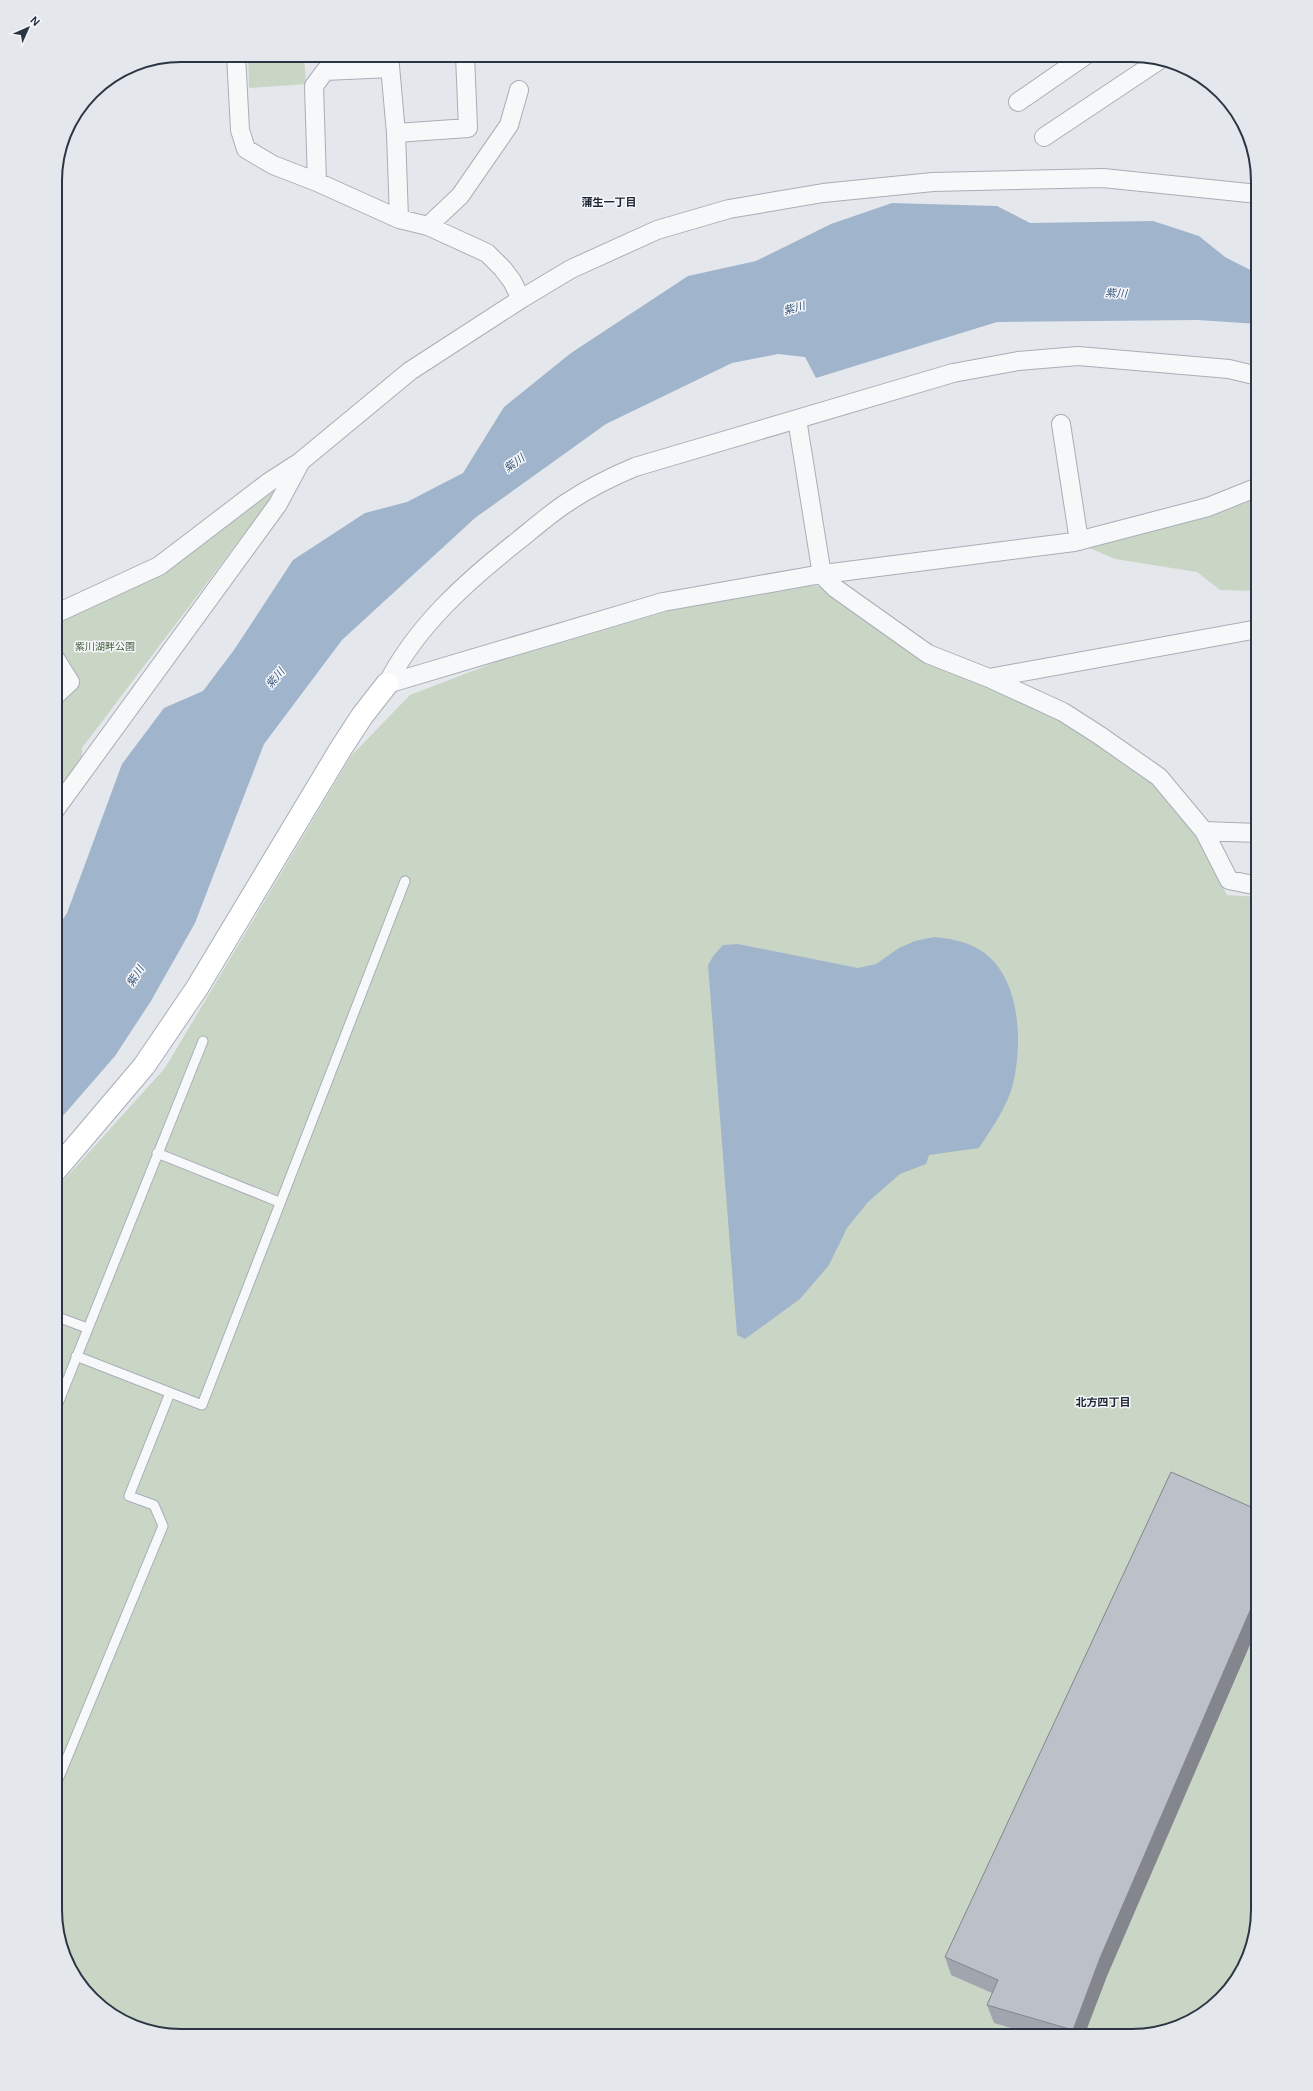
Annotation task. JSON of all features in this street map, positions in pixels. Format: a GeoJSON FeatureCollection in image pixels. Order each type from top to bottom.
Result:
{"type":"FeatureCollection","features":[{"type":"Feature","properties":{"kind":"street"},"geometry":{"type":"LineString","coordinates":[[236,62],[240,130],[246,149],[273,165],[317,182],[399,219],[428,226],[487,253],[504,269],[521,299]]}},
{"type":"Feature","properties":{"kind":"street"},"geometry":{"type":"LineString","coordinates":[[317,182],[314,86],[325,71],[389,62],[396,133],[399,219]]}},
{"type":"Feature","properties":{"kind":"street"},"geometry":{"type":"LineString","coordinates":[[396,133],[468,128],[465,62]]}},
{"type":"Feature","properties":{"kind":"street"},"geometry":{"type":"LineString","coordinates":[[1018,102],[1076,62]]}},
{"type":"Feature","properties":{"kind":"street"},"geometry":{"type":"LineString","coordinates":[[1044,137],[1154,64]]}},
{"type":"Feature","properties":{"kind":"street"},"geometry":{"type":"LineString","coordinates":[[428,226],[460,196],[509,124],[519,90]]}},
{"type":"Feature","properties":{"kind":"street"},"geometry":{"type":"LineString","coordinates":[[62,611],[159,566],[269,482],[300,462],[410,371],[521,299],[571,269],[657,230],[729,209],[823,193],[933,182],[1102,178],[1251,193]]}},
{"type":"Feature","properties":{"kind":"street"},"geometry":{"type":"LineString","coordinates":[[62,1163],[144,1066],[197,988],[340,750],[362,716],[386,684],[399,660],[455,593],[501,554],[567,503],[603,481],[635,467],[953,373],[1026,361],[1078,356],[1229,369],[1251,374]]}},
{"type":"Feature","properties":{"kind":"street"},"geometry":{"type":"LineString","coordinates":[[797,419],[822,575],[835,588],[928,654],[989,678],[1063,712],[1140,764],[1158,777],[1204,831],[1229,880],[1251,885]]}},
{"type":"Feature","properties":{"kind":"street"},"geometry":{"type":"LineString","coordinates":[[1061,424],[1079,541]]}},
{"type":"Feature","properties":{"kind":"street"},"geometry":{"type":"LineString","coordinates":[[62,800],[278,504],[300,462]]}},
{"type":"Feature","properties":{"kind":"street"},"geometry":{"type":"LineString","coordinates":[[386,684],[663,602],[822,575],[1079,541],[1208,507],[1251,490]]}},
{"type":"Feature","properties":{"kind":"street"},"geometry":{"type":"LineString","coordinates":[[989,678],[1251,630]]}},
{"type":"Feature","properties":{"kind":"street"},"geometry":{"type":"LineString","coordinates":[[62,669],[70,682],[62,689]]}},
{"type":"Feature","properties":{"kind":"street"},"geometry":{"type":"LineString","coordinates":[[1204,831],[1251,833]]}},
{"type":"Feature","properties":{"kind":"lane"},"geometry":{"type":"LineString","coordinates":[[76,1356],[202,1405],[279,1202],[405,881]]}},
{"type":"Feature","properties":{"kind":"lane"},"geometry":{"type":"LineString","coordinates":[[62,1393],[203,1041]]}},
{"type":"Feature","properties":{"kind":"lane"},"geometry":{"type":"LineString","coordinates":[[157,1153],[279,1202]]}},
{"type":"Feature","properties":{"kind":"lane"},"geometry":{"type":"LineString","coordinates":[[62,1319],[87,1328]]}},
{"type":"Feature","properties":{"kind":"lane"},"geometry":{"type":"LineString","coordinates":[[62,1769],[163,1526],[154,1505],[129,1496],[170,1393]]}},
{"type":"Feature","properties":{"kind":"green space"},"geometry":{"type":"Polygon","coordinates":[[[248,62],[304,62],[306,84],[249,88],[248,62]]]}},
{"type":"Feature","properties":{"kind":"green space","name":"紫川湖畔公園"},"geometry":{"type":"Polygon","coordinates":[[[274,487],[278,489],[82,748],[82,758],[62,787],[62,698],[76,683],[62,656],[62,618],[274,487]]]}},
{"type":"Feature","properties":{"kind":"green space"},"geometry":{"type":"Polygon","coordinates":[[[1251,501],[1251,591],[1220,590],[1197,572],[1115,559],[1085,546],[1209,517],[1251,501]]]}},
{"type":"Feature","properties":{"kind":"green space"},"geometry":{"type":"Polygon","coordinates":[[[805,585],[819,586],[895,637],[1047,713],[1091,737],[1152,780],[1190,823],[1227,895],[1251,897],[1251,1910],[1250,1926],[1242,1956],[1231,1976],[1210,1999],[1198,2009],[1185,2017],[1163,2025],[1132,2029],[173,2029],[143,2023],[128,2017],[115,2009],[92,1988],[82,1976],[71,1956],[63,1926],[62,1182],[165,1068],[351,756],[410,695],[499,661],[668,611],[805,585]]]}},
{"type":"Feature","properties":{"kind":"water","name":"紫川"},"geometry":{"type":"Polygon","coordinates":[[[892,203],[997,206],[1030,223],[1153,221],[1199,236],[1225,257],[1251,270],[1251,324],[1198,320],[997,322],[816,378],[805,357],[778,354],[732,363],[606,424],[475,518],[342,640],[264,744],[195,923],[151,1001],[115,1056],[62,1117],[62,920],[67,913],[122,764],[164,708],[203,691],[234,650],[293,560],[365,513],[407,502],[463,473],[504,407],[571,353],[688,276],[756,261],[831,224],[892,203]]]}},
{"type":"Feature","properties":{"kind":"water"},"geometry":{"type":"Polygon","coordinates":[[[934,937],[958,941],[975,947],[994,961],[1004,976],[1016,1011],[1018,1030],[1016,1067],[1013,1084],[1007,1101],[999,1117],[979,1148],[929,1155],[926,1164],[900,1174],[868,1202],[847,1228],[829,1265],[800,1299],[745,1339],[737,1335],[708,965],[723,945],[738,944],[858,968],[876,964],[899,948],[915,941],[934,937]]]}},
{"type":"Feature","properties":{"kind":"building"},"geometry":{"type":"Polygon","coordinates":[[[1171,1472],[1251,1507],[1251,1608],[1100,1958],[1073,2029],[987,2005],[998,1980],[945,1957],[1171,1472]]]}},
{"type":"Feature","properties":{"kind":"district","name":"蒲生一丁目"},"geometry":{"type":"Point","coordinates":[609,202]}},
{"type":"Feature","properties":{"kind":"district","name":"北方四丁目"},"geometry":{"type":"Point","coordinates":[1103,1402]}}]}
